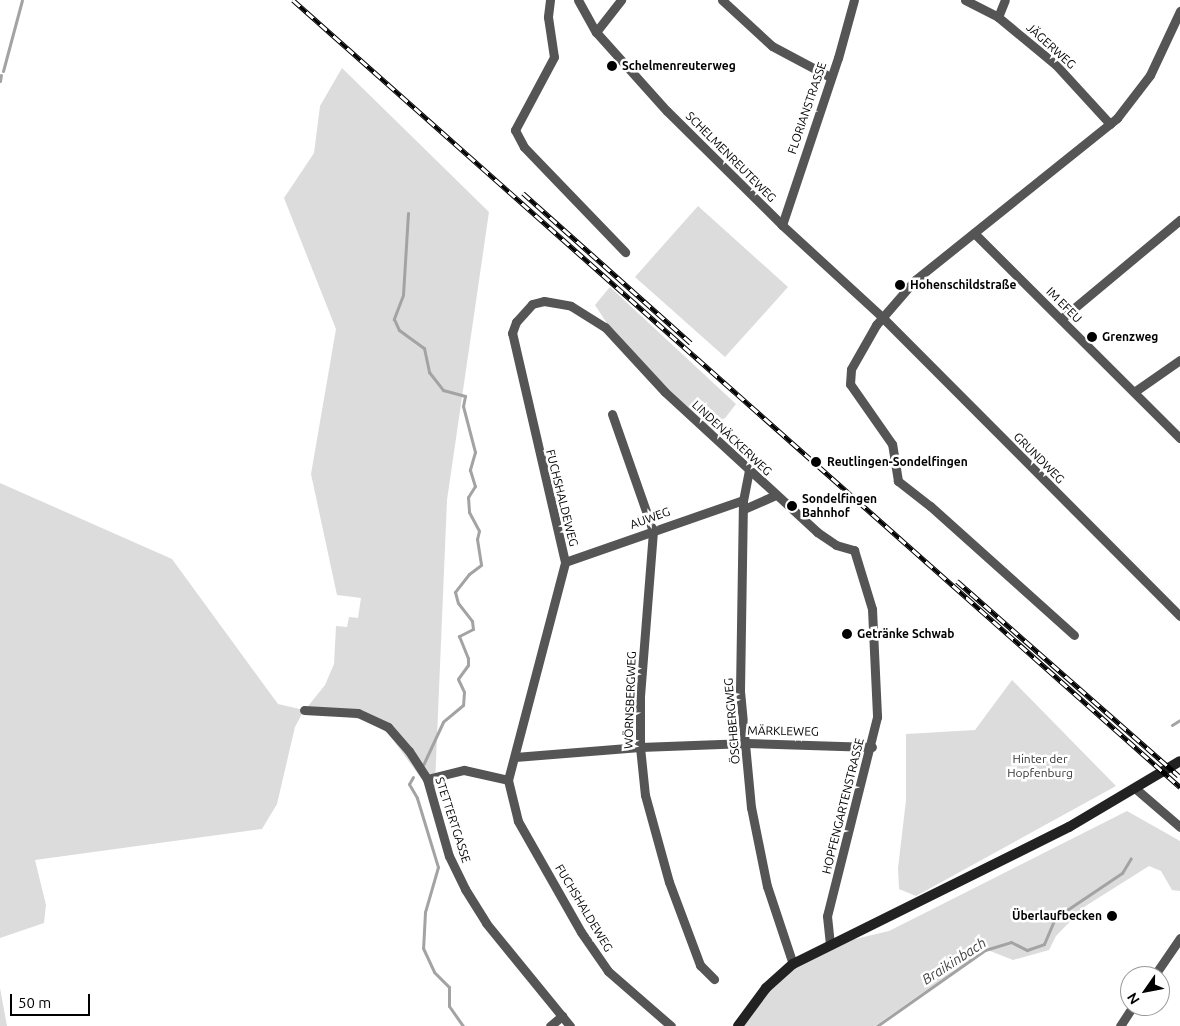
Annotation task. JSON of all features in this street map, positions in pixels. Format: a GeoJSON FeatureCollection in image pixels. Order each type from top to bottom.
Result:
{"type":"FeatureCollection","features":[{"type":"Feature","properties":{"kind":"street"},"geometry":{"type":"LineString","coordinates":[[550,0],[548,17],[554,57],[515,130],[524,147],[625,252]]}},
{"type":"Feature","properties":{"kind":"street","name":"SCHELMENREUTEWEG"},"geometry":{"type":"LineString","coordinates":[[578,0],[596,32],[667,112],[782,225],[882,317]]}},
{"type":"Feature","properties":{"kind":"street"},"geometry":{"type":"LineString","coordinates":[[596,32],[621,0]]}},
{"type":"Feature","properties":{"kind":"street"},"geometry":{"type":"LineString","coordinates":[[722,0],[772,46],[830,77]]}},
{"type":"Feature","properties":{"kind":"street","name":"FLORIANSTRASSE"},"geometry":{"type":"LineString","coordinates":[[782,225],[830,77],[838,58],[854,0]]}},
{"type":"Feature","properties":{"kind":"street","name":"JÄGERWEG"},"geometry":{"type":"LineString","coordinates":[[965,0],[998,17],[1056,65],[1110,124]]}},
{"type":"Feature","properties":{"kind":"street"},"geometry":{"type":"LineString","coordinates":[[998,17],[1005,0]]}},
{"type":"Feature","properties":{"kind":"street"},"geometry":{"type":"LineString","coordinates":[[1074,635],[930,506],[898,481],[892,444],[850,384],[851,369],[858,353],[882,317],[915,280],[1110,124],[1150,75],[1180,11]]}},
{"type":"Feature","properties":{"kind":"street"},"geometry":{"type":"LineString","coordinates":[[1061,320],[1180,220]]}},
{"type":"Feature","properties":{"kind":"street","name":"IM EFEU"},"geometry":{"type":"LineString","coordinates":[[974,233],[1180,438]]}},
{"type":"Feature","properties":{"kind":"street","name":"FUCHSHALDEWEG"},"geometry":{"type":"LineString","coordinates":[[605,328],[571,306],[544,301],[532,304],[525,311],[512,333],[564,562],[508,780],[518,821],[581,932],[608,971],[671,1026]]}},
{"type":"Feature","properties":{"kind":"street","name":"GRUNDWEG"},"geometry":{"type":"LineString","coordinates":[[882,317],[1180,616]]}},
{"type":"Feature","properties":{"kind":"street","name":"LINDENÄCKERWEG"},"geometry":{"type":"LineString","coordinates":[[605,328],[664,392],[776,495],[836,545],[854,550]]}},
{"type":"Feature","properties":{"kind":"street"},"geometry":{"type":"LineString","coordinates":[[1134,392],[1180,360]]}},
{"type":"Feature","properties":{"kind":"street","name":"WÖRNSBERGWEG"},"geometry":{"type":"LineString","coordinates":[[612,414],[653,530],[640,746],[645,795],[669,882],[700,965],[714,979]]}},
{"type":"Feature","properties":{"kind":"street","name":"ÖSCHBERGWEG"},"geometry":{"type":"LineString","coordinates":[[749,470],[744,504],[740,691],[747,743],[751,807],[767,886],[793,964]]}},
{"type":"Feature","properties":{"kind":"street","name":"AUWEG"},"geometry":{"type":"LineString","coordinates":[[564,562],[653,530],[776,495]]}},
{"type":"Feature","properties":{"kind":"street","name":"HOPFENGARTENSTRASSE"},"geometry":{"type":"LineString","coordinates":[[830,945],[827,916],[872,747],[877,717],[874,636],[867,588],[854,550]]}},
{"type":"Feature","properties":{"kind":"street","name":"STETTERTGASSE"},"geometry":{"type":"LineString","coordinates":[[304,710],[358,713],[388,727],[409,751],[427,779],[449,856],[465,889],[486,923],[570,1026]]}},
{"type":"Feature","properties":{"kind":"street","name":"MÄRKLEWEG"},"geometry":{"type":"LineString","coordinates":[[515,756],[640,746],[747,743],[872,747]]}},
{"type":"Feature","properties":{"kind":"street"},"geometry":{"type":"LineString","coordinates":[[738,1026],[766,988],[793,964],[1069,827],[1136,789],[1180,761]]}},
{"type":"Feature","properties":{"kind":"street"},"geometry":{"type":"LineString","coordinates":[[427,779],[464,770],[508,780]]}},
{"type":"Feature","properties":{"kind":"street"},"geometry":{"type":"LineString","coordinates":[[1136,789],[1180,827]]}},
{"type":"Feature","properties":{"kind":"street"},"geometry":{"type":"LineString","coordinates":[[1161,966],[1180,938]]}},
{"type":"Feature","properties":{"kind":"street"},"geometry":{"type":"LineString","coordinates":[[550,1026],[562,1016]]}},
{"type":"Feature","properties":{"kind":"green space"},"geometry":{"type":"Polygon","coordinates":[[[342,68],[489,212],[447,500],[434,808],[426,785],[388,733],[365,720],[305,710],[325,685],[334,664],[336,626],[347,627],[349,617],[358,618],[361,598],[337,595],[311,474],[336,329],[284,198],[314,153],[320,106],[342,68]]]}},
{"type":"Feature","properties":{"kind":"green space"},"geometry":{"type":"Polygon","coordinates":[[[698,206],[788,287],[725,357],[635,277],[698,206]]]}},
{"type":"Feature","properties":{"kind":"green space"},"geometry":{"type":"Polygon","coordinates":[[[610,287],[736,404],[712,435],[608,325],[595,305],[610,287]]]}},
{"type":"Feature","properties":{"kind":"green space"},"geometry":{"type":"Polygon","coordinates":[[[0,483],[172,559],[278,704],[304,710],[295,727],[277,804],[262,829],[35,860],[46,905],[44,923],[0,938],[0,483]]]}},
{"type":"Feature","properties":{"kind":"green space","name":"Hinter der Hopfenburg"},"geometry":{"type":"Polygon","coordinates":[[[1012,680],[1116,786],[916,896],[899,889],[898,868],[906,800],[906,734],[975,730],[1012,680]]]}},
{"type":"Feature","properties":{"kind":"green space"},"geometry":{"type":"Polygon","coordinates":[[[1127,811],[1180,841],[1180,891],[1172,890],[1161,871],[1149,866],[1084,907],[1056,936],[1049,950],[1013,960],[985,949],[875,1026],[738,1026],[766,988],[830,945],[889,931],[1127,811]]]}},
{"type":"Feature","properties":{"kind":"green space"},"geometry":{"type":"Polygon","coordinates":[[[0,988],[7,1026],[0,1026],[0,988]]]}},
{"type":"Feature","properties":{"kind":"waterway"},"geometry":{"type":"LineString","coordinates":[[3,71],[22,0]]}},
{"type":"Feature","properties":{"kind":"waterway"},"geometry":{"type":"LineString","coordinates":[[0,81],[1,75]]}},
{"type":"Feature","properties":{"kind":"waterway"},"geometry":{"type":"LineString","coordinates":[[408,213],[403,295],[394,319],[399,330],[424,348],[429,372],[443,390],[465,396],[463,406],[475,452],[470,470],[475,486],[468,497],[469,512],[479,531],[477,539],[481,565],[469,574],[455,592],[458,603],[472,621],[473,629],[459,636],[468,658],[468,665],[458,679],[464,692],[463,705],[443,722],[423,765]]}},
{"type":"Feature","properties":{"kind":"waterway","name":"Braikinbach"},"geometry":{"type":"LineString","coordinates":[[1172,725],[1180,720]]}},
{"type":"Feature","properties":{"kind":"waterway"},"geometry":{"type":"LineString","coordinates":[[413,777],[409,784],[417,798],[438,867],[425,912],[423,948],[434,972],[449,987],[449,1006],[463,1026]]}},
{"type":"Feature","properties":{"kind":"waterway","name":"Braikinbach"},"geometry":{"type":"LineString","coordinates":[[877,1026],[985,950],[1011,942],[1027,950],[1044,944],[1055,918],[1122,873],[1131,858]]}},
{"type":"Feature","properties":{"kind":"railway"},"geometry":{"type":"LineString","coordinates":[[293,0],[1180,787]]}},
{"type":"Feature","properties":{"kind":"railway"},"geometry":{"type":"LineString","coordinates":[[523,193],[691,343]]}},
{"type":"Feature","properties":{"kind":"railway"},"geometry":{"type":"LineString","coordinates":[[957,581],[1179,776]]}},
{"type":"Feature","properties":{"kind":"place","name":"Schelmenreuterweg"},"geometry":{"type":"Point","coordinates":[612,66]}},
{"type":"Feature","properties":{"kind":"place","name":"Hohenschildstraße"},"geometry":{"type":"Point","coordinates":[900,285]}},
{"type":"Feature","properties":{"kind":"place","name":"Grenzweg"},"geometry":{"type":"Point","coordinates":[1092,337]}},
{"type":"Feature","properties":{"kind":"place","name":"Reutlingen-Sondelfingen"},"geometry":{"type":"Point","coordinates":[816,462]}},
{"type":"Feature","properties":{"kind":"place","name":"Sondelfingen Bahnhof"},"geometry":{"type":"Point","coordinates":[792,506]}},
{"type":"Feature","properties":{"kind":"place","name":"Getränke Schwab"},"geometry":{"type":"Point","coordinates":[847,634]}},
{"type":"Feature","properties":{"kind":"place","name":"Überlaufbecken"},"geometry":{"type":"Point","coordinates":[1112,916]}}]}
